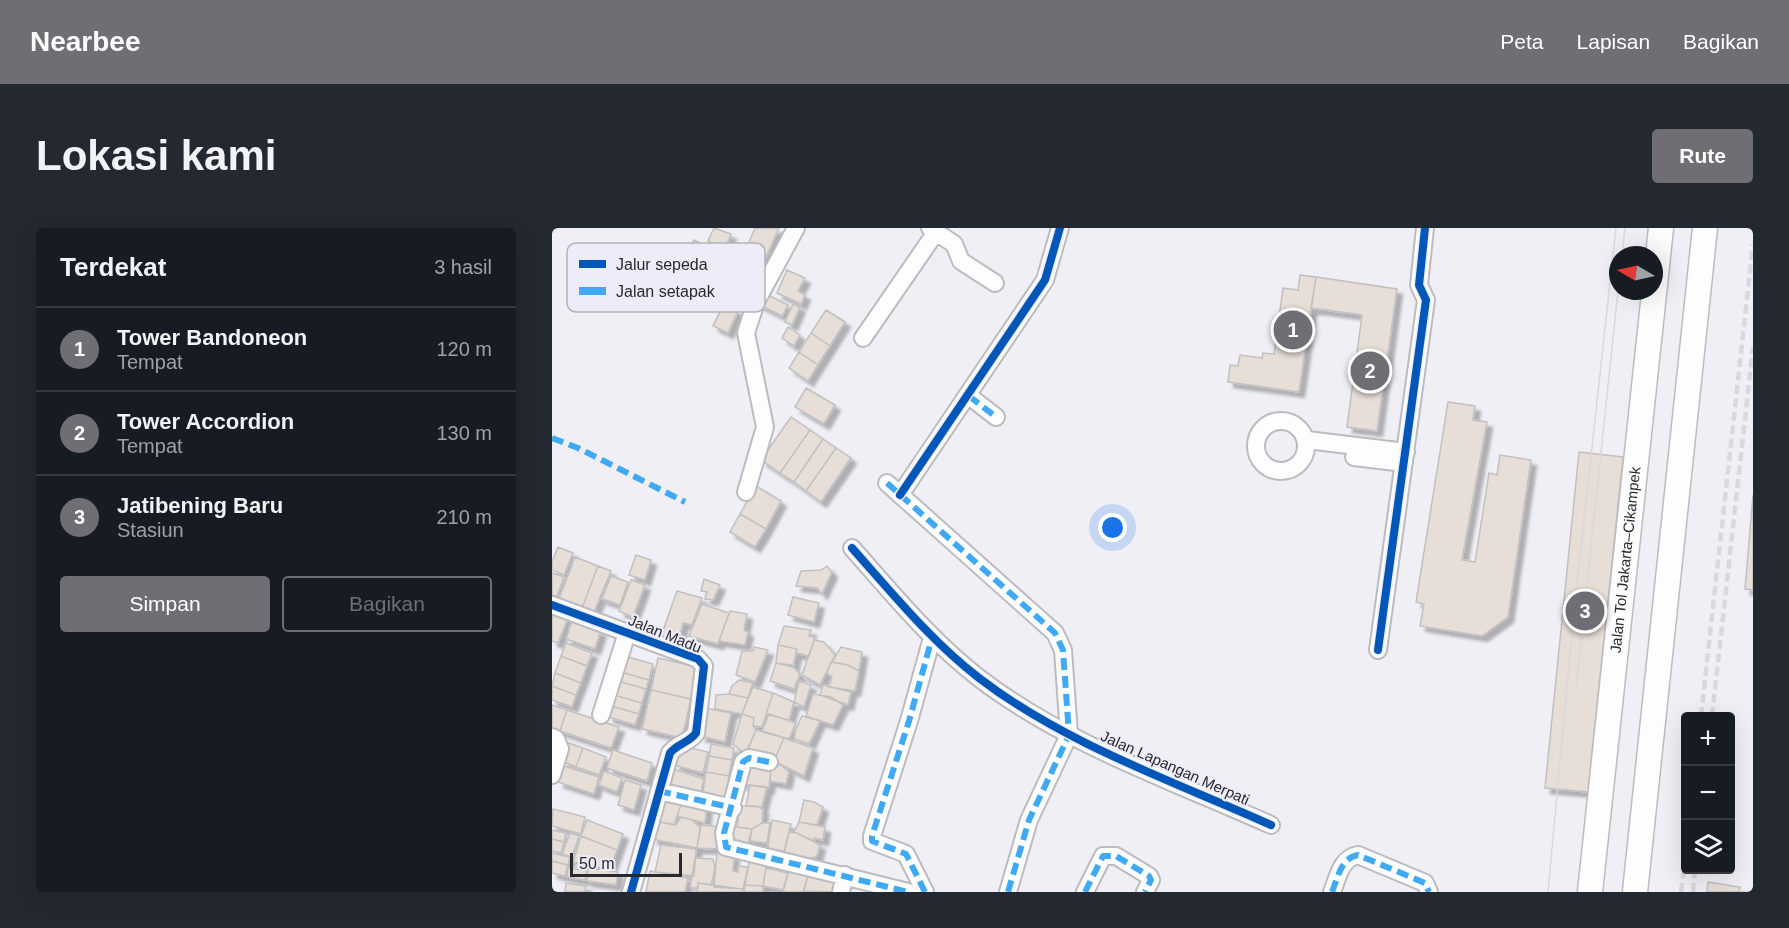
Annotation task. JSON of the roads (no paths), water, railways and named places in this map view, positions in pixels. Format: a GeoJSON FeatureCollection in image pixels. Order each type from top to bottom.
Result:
{"type":"FeatureCollection","features":[{"type":"Feature","properties":{"kind":"highway","name":"Jalan Tol Jakarta–Cikampek"},"geometry":{"type":"LineString","coordinates":[[1590,892],[1661,228]]}},
{"type":"Feature","properties":{"kind":"highway"},"geometry":{"type":"LineString","coordinates":[[1635,892],[1705,228]]}},
{"type":"Feature","properties":{"kind":"street"},"geometry":{"type":"LineString","coordinates":[[765,285],[796,228]]}},
{"type":"Feature","properties":{"kind":"street"},"geometry":{"type":"LineString","coordinates":[[900,495],[969,396],[1045,280],[1060,228]]}},
{"type":"Feature","properties":{"kind":"street"},"geometry":{"type":"LineString","coordinates":[[1378,650],[1426,300],[1419,285],[1425,228]]}},
{"type":"Feature","properties":{"kind":"street"},"geometry":{"type":"LineString","coordinates":[[863,338],[933,230],[954,244],[961,261],[995,283]]}},
{"type":"Feature","properties":{"kind":"street"},"geometry":{"type":"LineString","coordinates":[[746,492],[765,427],[746,333],[753,312]]}},
{"type":"Feature","properties":{"kind":"street"},"geometry":{"type":"LineString","coordinates":[[969,396],[996,417]]}},
{"type":"Feature","properties":{"kind":"street"},"geometry":{"type":"LineString","coordinates":[[1307,446],[1405,457]]}},
{"type":"Feature","properties":{"kind":"street"},"geometry":{"type":"LineString","coordinates":[[887,483],[1056,633],[1063,650],[1069,735],[1025,831],[1008,892]]}},
{"type":"Feature","properties":{"kind":"street","name":"Jalan Lapangan Merpati"},"geometry":{"type":"LineString","coordinates":[[852,548],[932,638],[995,690],[1069,735],[1271,825]]}},
{"type":"Feature","properties":{"kind":"street","name":"Jalan Madu"},"geometry":{"type":"LineString","coordinates":[[552,605],[698,659],[704,666],[696,734],[693,738],[681,742],[670,753],[631,892]]}},
{"type":"Feature","properties":{"kind":"street"},"geometry":{"type":"LineString","coordinates":[[601,715],[627,633]]}},
{"type":"Feature","properties":{"kind":"street"},"geometry":{"type":"LineString","coordinates":[[925,892],[906,854],[879,845],[872,841],[872,836],[909,721],[932,638]]}},
{"type":"Feature","properties":{"kind":"street"},"geometry":{"type":"LineString","coordinates":[[552,737],[560,749],[552,775]]}},
{"type":"Feature","properties":{"kind":"street"},"geometry":{"type":"LineString","coordinates":[[770,762],[746,758],[724,833],[726,847],[908,892]]}},
{"type":"Feature","properties":{"kind":"street"},"geometry":{"type":"LineString","coordinates":[[659,791],[733,808]]}},
{"type":"Feature","properties":{"kind":"street"},"geometry":{"type":"LineString","coordinates":[[1085,892],[1104,856],[1116,855],[1149,876],[1150,880],[1145,892]]}},
{"type":"Feature","properties":{"kind":"street"},"geometry":{"type":"LineString","coordinates":[[1332,892],[1342,865],[1350,857],[1358,855],[1425,883],[1429,892]]}},
{"type":"Feature","properties":{"kind":"street"},"geometry":{"type":"LineString","coordinates":[[841,892],[845,875]]}},
{"type":"Feature","properties":{"kind":"tram line"},"geometry":{"type":"LineString","coordinates":[[1548,892],[1574,611],[1616,228]]}},
{"type":"Feature","properties":{"kind":"tram line"},"geometry":{"type":"LineString","coordinates":[[1623,246],[1625,228]]}},
{"type":"Feature","properties":{"kind":"tram line"},"geometry":{"type":"LineString","coordinates":[[1576,689],[1617,300]]}},
{"type":"Feature","properties":{"kind":"railway"},"geometry":{"type":"LineString","coordinates":[[1701,712],[1753,244]]}},
{"type":"Feature","properties":{"kind":"railway"},"geometry":{"type":"LineString","coordinates":[[1712,712],[1753,347]]}},
{"type":"Feature","properties":{"kind":"railway"},"geometry":{"type":"LineString","coordinates":[[1681,892],[1683,874]]}},
{"type":"Feature","properties":{"kind":"railway"},"geometry":{"type":"LineString","coordinates":[[1693,892],[1695,874]]}},
{"type":"Feature","properties":{"kind":"place","name":"Tower Bandoneon"},"geometry":{"type":"Point","coordinates":[1293,330]}},
{"type":"Feature","properties":{"kind":"place","name":"Tower Accordion"},"geometry":{"type":"Point","coordinates":[1370,371]}},
{"type":"Feature","properties":{"kind":"place","name":"Jatibening Baru"},"geometry":{"type":"Point","coordinates":[1585,611]}}]}
